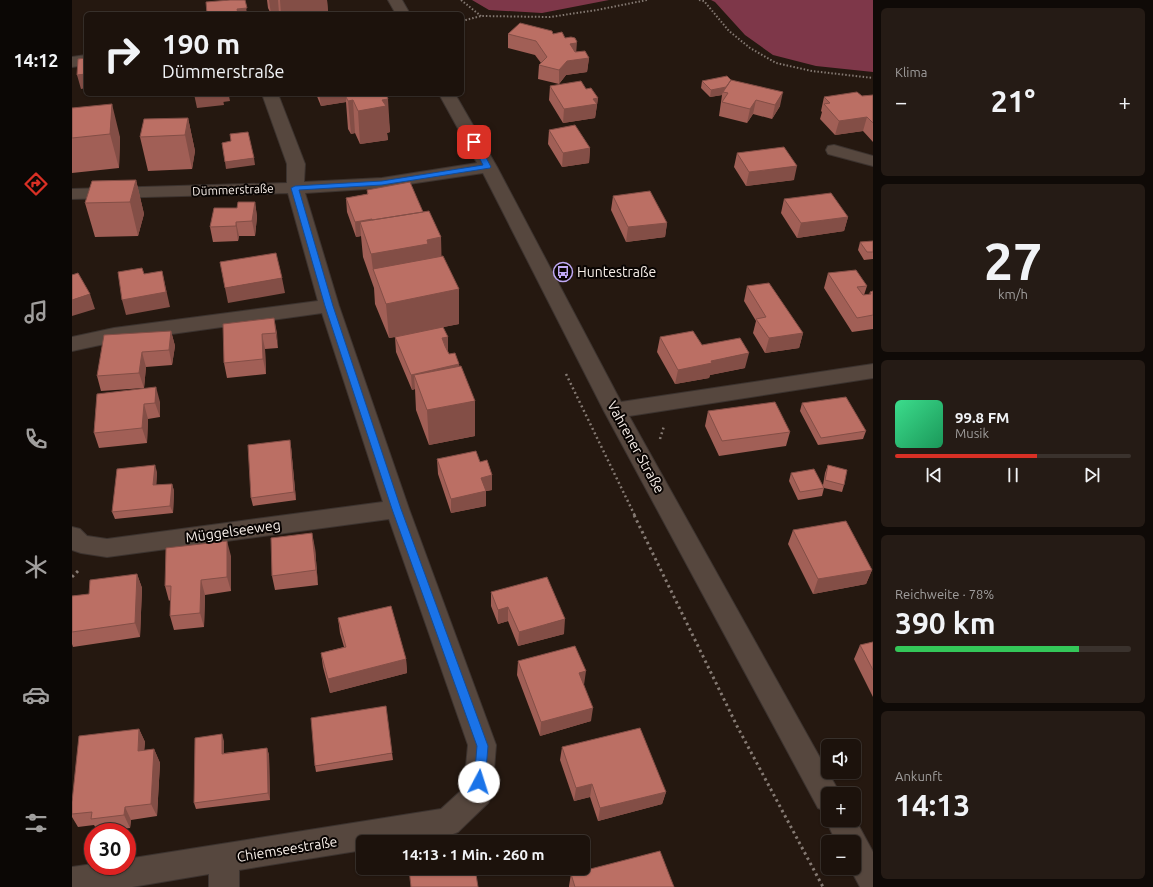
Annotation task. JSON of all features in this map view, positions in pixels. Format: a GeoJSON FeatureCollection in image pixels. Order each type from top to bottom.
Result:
{"type":"FeatureCollection","features":[{"type":"Feature","properties":{"kind":"street"},"geometry":{"type":"LineString","coordinates":[[395,0],[402,12]]}},
{"type":"Feature","properties":{"kind":"street"},"geometry":{"type":"LineString","coordinates":[[72,62],[84,60]]}},
{"type":"Feature","properties":{"kind":"street","name":"Chiemseestraße"},"geometry":{"type":"LineString","coordinates":[[72,882],[224,873],[448,822],[478,794],[482,746],[397,509],[329,306],[295,188],[296,164],[271,96]]}},
{"type":"Feature","properties":{"kind":"street","name":"Vahrener Straße"},"geometry":{"type":"LineString","coordinates":[[448,96],[488,167],[615,411],[821,787]]}},
{"type":"Feature","properties":{"kind":"street"},"geometry":{"type":"LineString","coordinates":[[834,150],[873,161]]}},
{"type":"Feature","properties":{"kind":"street","name":"Dümmerstraße"},"geometry":{"type":"LineString","coordinates":[[72,194],[295,188],[382,183],[488,167]]}},
{"type":"Feature","properties":{"kind":"street"},"geometry":{"type":"LineString","coordinates":[[72,344],[114,335],[329,306]]}},
{"type":"Feature","properties":{"kind":"street"},"geometry":{"type":"LineString","coordinates":[[615,411],[873,371]]}},
{"type":"Feature","properties":{"kind":"street","name":"Müggelseeweg"},"geometry":{"type":"LineString","coordinates":[[72,536],[81,544],[107,548],[397,509]]}},
{"type":"Feature","properties":{"kind":"street"},"geometry":{"type":"LineString","coordinates":[[861,859],[873,881]]}},
{"type":"Feature","properties":{"kind":"path"},"geometry":{"type":"LineString","coordinates":[[461,0],[481,16]]}},
{"type":"Feature","properties":{"kind":"path"},"geometry":{"type":"LineString","coordinates":[[464,20],[481,16],[550,17],[647,0]]}},
{"type":"Feature","properties":{"kind":"path"},"geometry":{"type":"LineString","coordinates":[[700,0],[704,1],[734,36],[750,48],[776,63],[812,71],[873,78]]}},
{"type":"Feature","properties":{"kind":"path"},"geometry":{"type":"LineString","coordinates":[[586,416],[737,726],[823,887]]}},
{"type":"Feature","properties":{"kind":"shaded area"},"geometry":{"type":"Polygon","coordinates":[[[472,0],[609,0],[542,13],[489,10],[472,0]]]}},
{"type":"Feature","properties":{"kind":"shaded area"},"geometry":{"type":"Polygon","coordinates":[[[711,0],[873,0],[873,72],[816,66],[773,55],[745,35],[715,2],[711,0]]]}},
{"type":"Feature","properties":{"kind":"building"},"geometry":{"type":"Polygon","coordinates":[[[245,0],[247,8],[237,9],[238,12],[207,12],[206,2],[245,0]]]}},
{"type":"Feature","properties":{"kind":"building"},"geometry":{"type":"Polygon","coordinates":[[[520,23],[552,31],[553,34],[562,32],[565,38],[575,38],[577,42],[570,44],[575,52],[585,51],[589,58],[567,61],[559,70],[539,65],[547,57],[536,41],[508,34],[520,23]]]}},
{"type":"Feature","properties":{"kind":"building"},"geometry":{"type":"Polygon","coordinates":[[[84,58],[84,74],[77,75],[78,59],[84,58]]]}},
{"type":"Feature","properties":{"kind":"building"},"geometry":{"type":"Polygon","coordinates":[[[727,76],[731,80],[726,87],[711,90],[702,81],[727,76]]]}},
{"type":"Feature","properties":{"kind":"building"},"geometry":{"type":"Polygon","coordinates":[[[731,80],[783,92],[775,105],[756,100],[750,109],[722,102],[728,93],[723,92],[731,80]]]}},
{"type":"Feature","properties":{"kind":"building"},"geometry":{"type":"Polygon","coordinates":[[[581,81],[586,89],[591,88],[598,98],[593,99],[597,104],[564,109],[550,86],[581,81]]]}},
{"type":"Feature","properties":{"kind":"building"},"geometry":{"type":"Polygon","coordinates":[[[857,92],[862,96],[873,95],[873,123],[867,117],[839,121],[824,104],[830,103],[824,97],[857,92]]]}},
{"type":"Feature","properties":{"kind":"building"},"geometry":{"type":"Polygon","coordinates":[[[346,96],[387,96],[388,99],[382,100],[386,106],[358,111],[353,100],[348,101],[346,96]]]}},
{"type":"Feature","properties":{"kind":"building"},"geometry":{"type":"Polygon","coordinates":[[[112,104],[110,134],[72,138],[72,108],[112,104]]]}},
{"type":"Feature","properties":{"kind":"building"},"geometry":{"type":"Polygon","coordinates":[[[188,118],[185,135],[140,137],[144,119],[188,118]]]}},
{"type":"Feature","properties":{"kind":"building"},"geometry":{"type":"Polygon","coordinates":[[[575,125],[590,148],[563,153],[549,130],[575,125]]]}},
{"type":"Feature","properties":{"kind":"building"},"geometry":{"type":"Polygon","coordinates":[[[248,132],[254,158],[225,162],[222,143],[231,141],[230,134],[248,132]]]}},
{"type":"Feature","properties":{"kind":"building"},"geometry":{"type":"Polygon","coordinates":[[[784,147],[797,166],[749,172],[737,153],[784,147]]]}},
{"type":"Feature","properties":{"kind":"building"},"geometry":{"type":"Polygon","coordinates":[[[136,180],[130,202],[85,203],[92,181],[136,180]]]}},
{"type":"Feature","properties":{"kind":"building"},"geometry":{"type":"Polygon","coordinates":[[[410,182],[423,212],[355,222],[346,198],[368,194],[367,190],[410,182]]]}},
{"type":"Feature","properties":{"kind":"building"},"geometry":{"type":"Polygon","coordinates":[[[650,191],[667,223],[628,227],[613,196],[650,191]]]}},
{"type":"Feature","properties":{"kind":"building"},"geometry":{"type":"Polygon","coordinates":[[[831,193],[848,217],[801,223],[784,199],[831,193]]]}},
{"type":"Feature","properties":{"kind":"building"},"geometry":{"type":"Polygon","coordinates":[[[238,202],[255,202],[252,221],[236,222],[236,226],[210,227],[214,208],[237,208],[238,202]]]}},
{"type":"Feature","properties":{"kind":"building"},"geometry":{"type":"Polygon","coordinates":[[[429,211],[441,237],[427,240],[428,244],[371,254],[360,222],[429,211]]]}},
{"type":"Feature","properties":{"kind":"building"},"geometry":{"type":"Polygon","coordinates":[[[873,241],[873,252],[867,252],[860,242],[873,241]]]}},
{"type":"Feature","properties":{"kind":"building"},"geometry":{"type":"Polygon","coordinates":[[[276,253],[282,278],[225,288],[220,262],[276,253]]]}},
{"type":"Feature","properties":{"kind":"building"},"geometry":{"type":"Polygon","coordinates":[[[443,256],[459,289],[386,304],[373,269],[443,256]]]}},
{"type":"Feature","properties":{"kind":"building"},"geometry":{"type":"Polygon","coordinates":[[[142,268],[144,274],[162,271],[166,292],[122,300],[118,272],[142,268]]]}},
{"type":"Feature","properties":{"kind":"building"},"geometry":{"type":"Polygon","coordinates":[[[856,270],[867,286],[857,287],[863,295],[871,294],[870,292],[873,291],[873,315],[857,318],[828,273],[856,270]]]}},
{"type":"Feature","properties":{"kind":"building"},"geometry":{"type":"Polygon","coordinates":[[[78,273],[90,294],[72,300],[72,275],[78,273]]]}},
{"type":"Feature","properties":{"kind":"building"},"geometry":{"type":"Polygon","coordinates":[[[769,283],[803,333],[769,338],[756,319],[766,317],[747,286],[769,283]]]}},
{"type":"Feature","properties":{"kind":"building"},"geometry":{"type":"Polygon","coordinates":[[[274,318],[276,333],[262,334],[263,359],[224,363],[223,324],[274,318]]]}},
{"type":"Feature","properties":{"kind":"building"},"geometry":{"type":"Polygon","coordinates":[[[443,327],[448,337],[442,338],[445,346],[449,354],[455,353],[459,364],[411,375],[395,337],[443,327]]]}},
{"type":"Feature","properties":{"kind":"building"},"geometry":{"type":"Polygon","coordinates":[[[171,331],[169,350],[142,352],[139,373],[97,376],[104,335],[171,331]]]}},
{"type":"Feature","properties":{"kind":"building"},"geometry":{"type":"Polygon","coordinates":[[[693,331],[702,345],[740,338],[749,353],[678,370],[660,337],[693,331]]]}},
{"type":"Feature","properties":{"kind":"building"},"geometry":{"type":"Polygon","coordinates":[[[461,366],[475,401],[427,410],[414,375],[461,366]]]}},
{"type":"Feature","properties":{"kind":"building"},"geometry":{"type":"Polygon","coordinates":[[[156,387],[155,403],[144,404],[142,428],[94,433],[97,394],[156,387]]]}},
{"type":"Feature","properties":{"kind":"building"},"geometry":{"type":"Polygon","coordinates":[[[846,397],[866,431],[821,438],[802,403],[846,397]]]}},
{"type":"Feature","properties":{"kind":"building"},"geometry":{"type":"Polygon","coordinates":[[[775,402],[790,432],[722,441],[708,411],[775,402]]]}},
{"type":"Feature","properties":{"kind":"building"},"geometry":{"type":"Polygon","coordinates":[[[290,440],[294,492],[251,498],[248,445],[290,440]]]}},
{"type":"Feature","properties":{"kind":"building"},"geometry":{"type":"Polygon","coordinates":[[[476,451],[480,462],[487,460],[492,475],[481,478],[486,491],[451,499],[437,459],[476,451]]]}},
{"type":"Feature","properties":{"kind":"building"},"geometry":{"type":"Polygon","coordinates":[[[155,465],[153,485],[172,484],[170,506],[112,512],[117,469],[155,465]]]}},
{"type":"Feature","properties":{"kind":"building"},"geometry":{"type":"Polygon","coordinates":[[[828,465],[847,470],[844,485],[825,480],[828,465]]]}},
{"type":"Feature","properties":{"kind":"building"},"geometry":{"type":"Polygon","coordinates":[[[814,469],[824,488],[800,492],[791,473],[814,469]]]}},
{"type":"Feature","properties":{"kind":"building"},"geometry":{"type":"Polygon","coordinates":[[[846,521],[872,570],[818,579],[793,530],[846,521]]]}},
{"type":"Feature","properties":{"kind":"building"},"geometry":{"type":"Polygon","coordinates":[[[312,533],[316,570],[272,576],[271,538],[312,533]]]}},
{"type":"Feature","properties":{"kind":"building"},"geometry":{"type":"Polygon","coordinates":[[[227,541],[227,577],[201,580],[200,613],[170,616],[171,586],[165,586],[166,548],[227,541]]]}},
{"type":"Feature","properties":{"kind":"building"},"geometry":{"type":"Polygon","coordinates":[[[137,574],[135,623],[72,632],[72,596],[89,594],[90,580],[137,574]]]}},
{"type":"Feature","properties":{"kind":"building"},"geometry":{"type":"Polygon","coordinates":[[[547,577],[565,619],[519,632],[508,607],[498,610],[491,592],[547,577]]]}},
{"type":"Feature","properties":{"kind":"building"},"geometry":{"type":"Polygon","coordinates":[[[391,606],[406,659],[328,679],[321,653],[346,647],[338,618],[391,606]]]}},
{"type":"Feature","properties":{"kind":"building"},"geometry":{"type":"Polygon","coordinates":[[[873,642],[873,670],[860,645],[873,642]]]}},
{"type":"Feature","properties":{"kind":"building"},"geometry":{"type":"Polygon","coordinates":[[[575,646],[586,671],[579,673],[593,708],[541,722],[518,661],[575,646]]]}},
{"type":"Feature","properties":{"kind":"building"},"geometry":{"type":"Polygon","coordinates":[[[386,706],[392,753],[315,766],[311,718],[386,706]]]}},
{"type":"Feature","properties":{"kind":"building"},"geometry":{"type":"Polygon","coordinates":[[[640,728],[666,792],[600,808],[592,784],[576,788],[562,747],[640,728]]]}},
{"type":"Feature","properties":{"kind":"building"},"geometry":{"type":"Polygon","coordinates":[[[139,729],[138,751],[154,749],[151,804],[125,807],[124,815],[91,819],[92,812],[72,814],[79,736],[139,729]]]}},
{"type":"Feature","properties":{"kind":"building"},"geometry":{"type":"Polygon","coordinates":[[[222,734],[222,754],[267,748],[268,793],[194,803],[195,738],[222,734]]]}},
{"type":"Feature","properties":{"kind":"building"},"geometry":{"type":"Polygon","coordinates":[[[660,851],[674,887],[575,887],[571,875],[590,875],[590,869],[660,851]]]}},
{"type":"Feature","properties":{"kind":"building"},"geometry":{"type":"Polygon","coordinates":[[[410,875],[476,875],[478,887],[411,887],[410,875]]]}},
{"type":"Feature","properties":{"kind":"place","name":"Huntestraße"},"geometry":{"type":"Point","coordinates":[563,272]}},
{"type":"Feature","properties":{"kind":"route"},"geometry":{"type":"LineString","coordinates":[[474,142],[488,167],[382,183],[295,188],[329,306],[397,509],[482,746],[479,782]]}}]}
